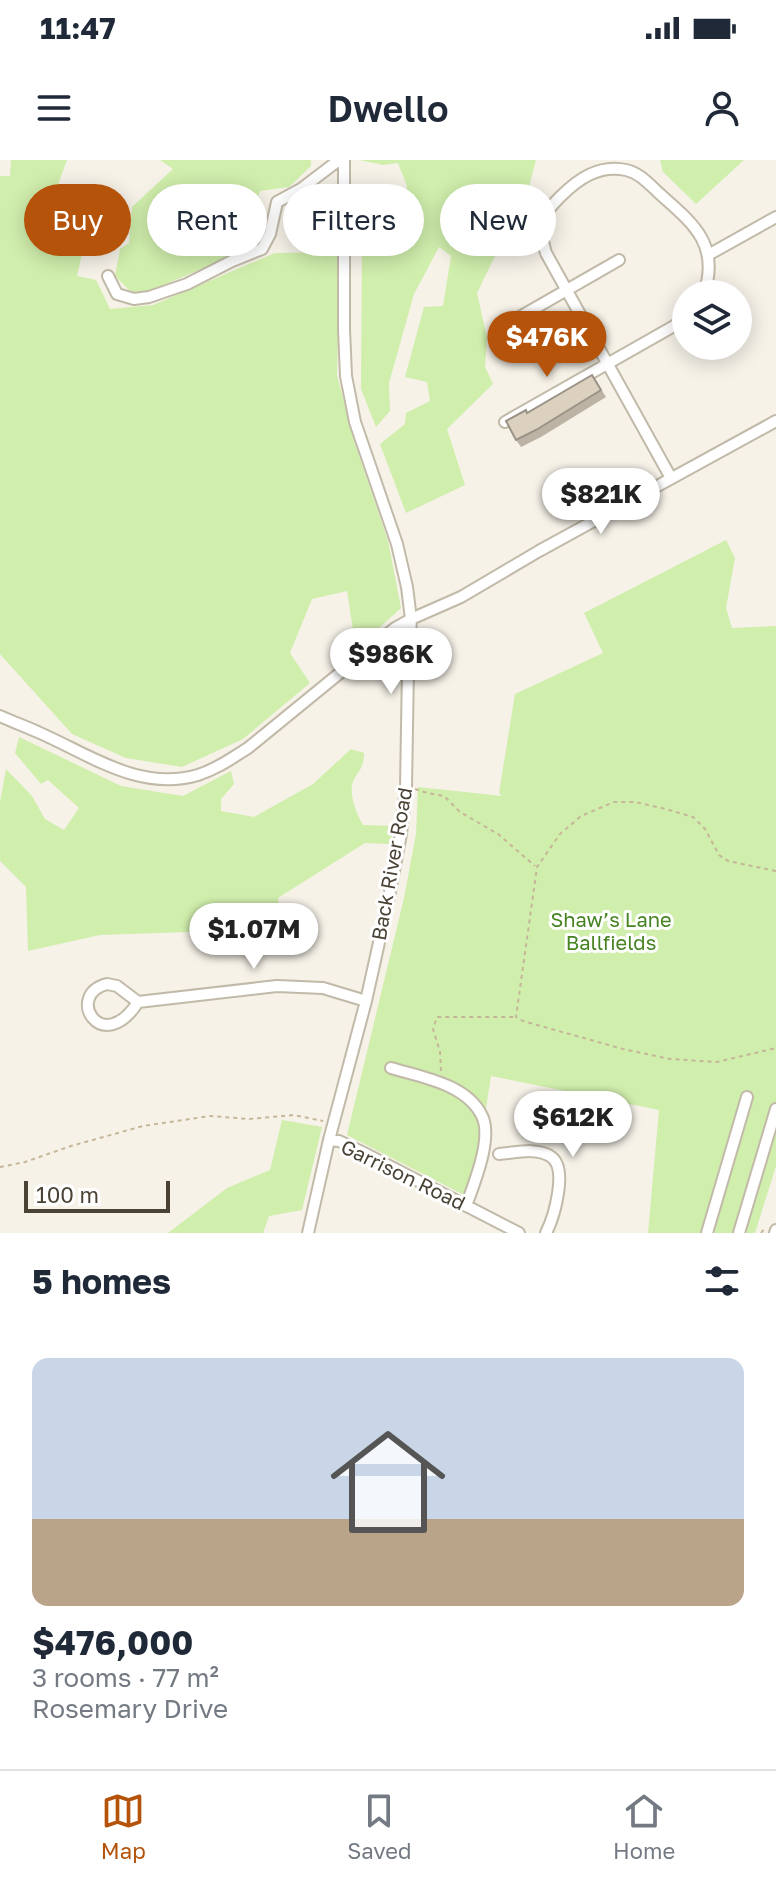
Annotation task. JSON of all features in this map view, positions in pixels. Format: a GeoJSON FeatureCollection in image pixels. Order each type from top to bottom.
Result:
{"type":"FeatureCollection","features":[{"type":"Feature","properties":{"kind":"street"},"geometry":{"type":"LineString","coordinates":[[108,276],[117,294],[134,299],[149,297],[187,284],[262,249],[270,234],[277,202],[341,160]]}},
{"type":"Feature","properties":{"kind":"street","name":"Back River Road"},"geometry":{"type":"LineString","coordinates":[[308,1233],[366,1001],[404,811],[411,619],[400,555],[355,422],[346,376],[341,160]]}},
{"type":"Feature","properties":{"kind":"street"},"geometry":{"type":"LineString","coordinates":[[671,478],[546,253],[543,243],[546,213],[574,183],[595,172],[626,170],[642,178],[697,229],[708,255],[708,280]]}},
{"type":"Feature","properties":{"kind":"street"},"geometry":{"type":"LineString","coordinates":[[708,255],[776,217]]}},
{"type":"Feature","properties":{"kind":"street"},"geometry":{"type":"LineString","coordinates":[[497,330],[619,260]]}},
{"type":"Feature","properties":{"kind":"street"},"geometry":{"type":"LineString","coordinates":[[505,422],[672,327]]}},
{"type":"Feature","properties":{"kind":"street"},"geometry":{"type":"LineString","coordinates":[[0,716],[126,773],[160,779],[196,776],[218,767],[248,748],[375,643],[411,619],[461,597],[776,421]]}},
{"type":"Feature","properties":{"kind":"street"},"geometry":{"type":"LineString","coordinates":[[138,1002],[128,992],[107,984],[97,986],[91,992],[88,1008],[99,1023],[109,1025],[118,1024],[138,1002],[300,985],[323,988],[366,1001]]}},
{"type":"Feature","properties":{"kind":"street"},"geometry":{"type":"LineString","coordinates":[[391,1068],[460,1093],[482,1115],[483,1145],[479,1170],[466,1206]]}},
{"type":"Feature","properties":{"kind":"street"},"geometry":{"type":"LineString","coordinates":[[707,1233],[747,1097]]}},
{"type":"Feature","properties":{"kind":"street"},"geometry":{"type":"LineString","coordinates":[[739,1233],[776,1109]]}},
{"type":"Feature","properties":{"kind":"street","name":"Garrison Road"},"geometry":{"type":"LineString","coordinates":[[329,1140],[339,1141],[364,1153],[519,1233]]}},
{"type":"Feature","properties":{"kind":"street"},"geometry":{"type":"LineString","coordinates":[[499,1154],[541,1152],[555,1160],[559,1177],[557,1199],[546,1233]]}},
{"type":"Feature","properties":{"kind":"path"},"geometry":{"type":"LineString","coordinates":[[414,789],[444,796],[460,812],[498,834],[537,867]]}},
{"type":"Feature","properties":{"kind":"path"},"geometry":{"type":"LineString","coordinates":[[516,1017],[537,867],[560,834],[581,816],[614,802],[635,802],[693,817],[705,829],[719,855],[728,861],[776,871]]}},
{"type":"Feature","properties":{"kind":"path"},"geometry":{"type":"LineString","coordinates":[[441,1084],[440,1052],[433,1029],[437,1017],[516,1017],[573,1036],[670,1059],[717,1062],[776,1048]]}},
{"type":"Feature","properties":{"kind":"path"},"geometry":{"type":"LineString","coordinates":[[0,1167],[143,1126],[197,1118],[220,1116],[249,1119],[294,1115],[324,1121]]}},
{"type":"Feature","properties":{"kind":"path"},"geometry":{"type":"LineString","coordinates":[[761,1233],[772,1231]]}},
{"type":"Feature","properties":{"kind":"green space"},"geometry":{"type":"Polygon","coordinates":[[[11,160],[67,160],[58,184],[24,184],[24,256],[82,256],[77,276],[96,280],[110,309],[153,305],[275,253],[283,253],[283,256],[340,256],[337,375],[353,438],[388,541],[401,608],[356,649],[347,591],[312,599],[290,653],[310,683],[243,739],[182,767],[126,758],[72,734],[0,654],[0,176],[10,176],[11,160]]]}},
{"type":"Feature","properties":{"kind":"green space"},"geometry":{"type":"Polygon","coordinates":[[[160,160],[311,160],[311,166],[292,184],[267,190],[267,184],[157,184],[173,169],[160,160]]]}},
{"type":"Feature","properties":{"kind":"green space"},"geometry":{"type":"Polygon","coordinates":[[[360,160],[536,160],[530,184],[440,184],[440,248],[414,294],[389,383],[390,411],[376,427],[361,389],[362,256],[424,256],[424,184],[406,184],[398,163],[383,165],[360,160]]]}},
{"type":"Feature","properties":{"kind":"green space"},"geometry":{"type":"Polygon","coordinates":[[[660,160],[744,160],[696,204],[663,172],[660,160]]]}},
{"type":"Feature","properties":{"kind":"green space"},"geometry":{"type":"Polygon","coordinates":[[[147,193],[147,256],[233,256],[149,291],[132,293],[115,276],[119,256],[131,256],[132,207],[147,193]]]}},
{"type":"Feature","properties":{"kind":"green space"},"geometry":{"type":"Polygon","coordinates":[[[451,256],[496,256],[477,293],[487,338],[485,367],[493,384],[447,429],[465,485],[406,513],[380,444],[405,424],[406,413],[430,401],[427,382],[405,377],[424,307],[443,306],[451,256]]]}},
{"type":"Feature","properties":{"kind":"green space","name":"Shaw’s Lane Ballfields"},"geometry":{"type":"Polygon","coordinates":[[[726,540],[735,558],[726,608],[732,628],[776,626],[776,1166],[755,1233],[648,1233],[659,1110],[491,1076],[472,1199],[347,1135],[404,898],[416,834],[418,787],[502,796],[499,793],[515,694],[603,653],[584,613],[726,540]]]}},
{"type":"Feature","properties":{"kind":"green space"},"geometry":{"type":"Polygon","coordinates":[[[19,737],[121,786],[183,796],[231,771],[234,784],[221,799],[221,811],[254,817],[313,784],[351,749],[364,753],[363,764],[352,785],[356,811],[363,825],[394,826],[390,844],[365,843],[278,898],[280,929],[100,935],[28,951],[26,887],[0,861],[0,802],[6,769],[32,796],[45,819],[64,830],[79,808],[48,780],[41,784],[15,753],[19,737]]]}},
{"type":"Feature","properties":{"kind":"green space"},"geometry":{"type":"Polygon","coordinates":[[[282,1120],[322,1127],[302,1210],[269,1216],[263,1233],[168,1233],[227,1188],[270,1170],[282,1120]]]}},
{"type":"Feature","properties":{"kind":"building"},"geometry":{"type":"Polygon","coordinates":[[[592,375],[601,390],[516,440],[506,421],[526,410],[527,413],[592,375]]]}}]}
